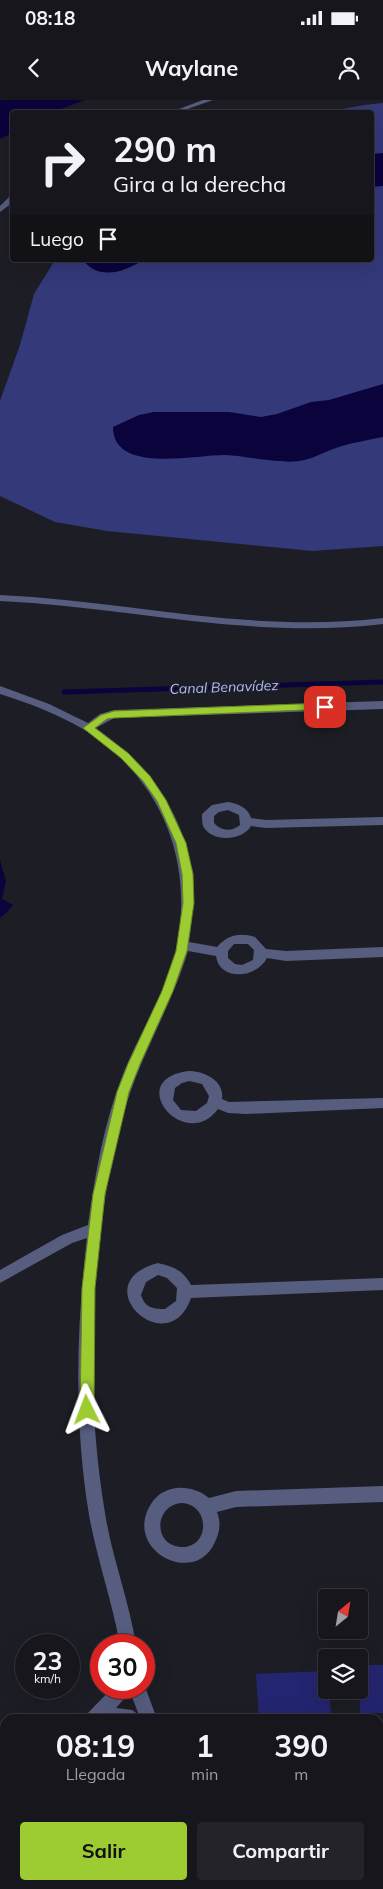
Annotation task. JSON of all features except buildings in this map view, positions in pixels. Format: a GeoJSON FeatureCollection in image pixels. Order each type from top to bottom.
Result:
{"type":"FeatureCollection","features":[{"type":"Feature","properties":{"kind":"street"},"geometry":{"type":"LineString","coordinates":[[180,110],[210,100]]}},
{"type":"Feature","properties":{"kind":"street"},"geometry":{"type":"LineString","coordinates":[[0,210],[10,201]]}},
{"type":"Feature","properties":{"kind":"street"},"geometry":{"type":"LineString","coordinates":[[0,598],[88,604],[214,622],[245,624],[317,626],[383,621]]}},
{"type":"Feature","properties":{"kind":"street"},"geometry":{"type":"LineString","coordinates":[[0,690],[60,713],[88,728],[124,756],[146,779],[171,819],[181,843],[188,874],[189,903],[183,946],[168,991],[123,1092],[99,1194],[89,1288],[86,1392],[91,1463],[97,1514],[125,1634]]}},
{"type":"Feature","properties":{"kind":"street"},"geometry":{"type":"LineString","coordinates":[[88,728],[104,717],[114,714],[383,705]]}},
{"type":"Feature","properties":{"kind":"street"},"geometry":{"type":"LineString","coordinates":[[246,821],[266,824],[383,820]]}},
{"type":"Feature","properties":{"kind":"street"},"geometry":{"type":"LineString","coordinates":[[262,953],[259,963],[255,967],[242,970],[230,967],[222,959],[222,952],[226,944],[230,941],[244,939],[256,944],[262,953],[286,956],[383,952]]}},
{"type":"Feature","properties":{"kind":"street"},"geometry":{"type":"LineString","coordinates":[[183,946],[222,952]]}},
{"type":"Feature","properties":{"kind":"street"},"geometry":{"type":"LineString","coordinates":[[215,1102],[228,1107],[246,1108],[383,1102]]}},
{"type":"Feature","properties":{"kind":"street"},"geometry":{"type":"LineString","coordinates":[[0,1277],[67,1239],[94,1230]]}},
{"type":"Feature","properties":{"kind":"street"},"geometry":{"type":"LineString","coordinates":[[186,1292],[383,1284]]}},
{"type":"Feature","properties":{"kind":"street"},"geometry":{"type":"LineString","coordinates":[[206,1507],[236,1499],[383,1494]]}},
{"type":"Feature","properties":{"kind":"street"},"geometry":{"type":"LineString","coordinates":[[99,1714],[113,1699]]}},
{"type":"Feature","properties":{"kind":"street"},"geometry":{"type":"LineString","coordinates":[[141,1699],[147,1714]]}},
{"type":"Feature","properties":{"kind":"shaded area"},"geometry":{"type":"Polygon","coordinates":[[[0,100],[85,100],[58,110],[10,110],[10,134],[0,139],[0,100]]]}},
{"type":"Feature","properties":{"kind":"shaded area"},"geometry":{"type":"Polygon","coordinates":[[[383,103],[383,546],[312,551],[107,531],[55,522],[0,496],[0,401],[20,345],[34,294],[54,262],[374,262],[374,110],[338,110],[383,103]]]}},
{"type":"Feature","properties":{"kind":"shaded area"},"geometry":{"type":"Polygon","coordinates":[[[383,153],[383,186],[374,187],[374,154],[383,153]]]}},
{"type":"Feature","properties":{"kind":"shaded area"},"geometry":{"type":"Polygon","coordinates":[[[85,262],[140,262],[127,269],[108,273],[95,270],[85,262]]]}},
{"type":"Feature","properties":{"kind":"shaded area"},"geometry":{"type":"Polygon","coordinates":[[[383,384],[383,437],[336,448],[299,461],[292,462],[226,455],[159,459],[141,457],[127,451],[117,442],[113,427],[139,415],[154,412],[229,412],[261,417],[383,384]]]}},
{"type":"Feature","properties":{"kind":"shaded area"},"geometry":{"type":"Polygon","coordinates":[[[0,860],[6,881],[2,899],[13,905],[0,918],[0,860]]]}},
{"type":"Feature","properties":{"kind":"waterway","name":"Canal Benavídez"},"geometry":{"type":"LineString","coordinates":[[64,692],[383,682]]}},
{"type":"Feature","properties":{"kind":"route"},"geometry":{"type":"LineString","coordinates":[[87,1410],[89,1288],[99,1194],[123,1092],[168,991],[182,951],[189,903],[188,874],[181,843],[161,800],[146,779],[124,756],[88,728],[104,717],[114,714],[325,707]]}}]}
